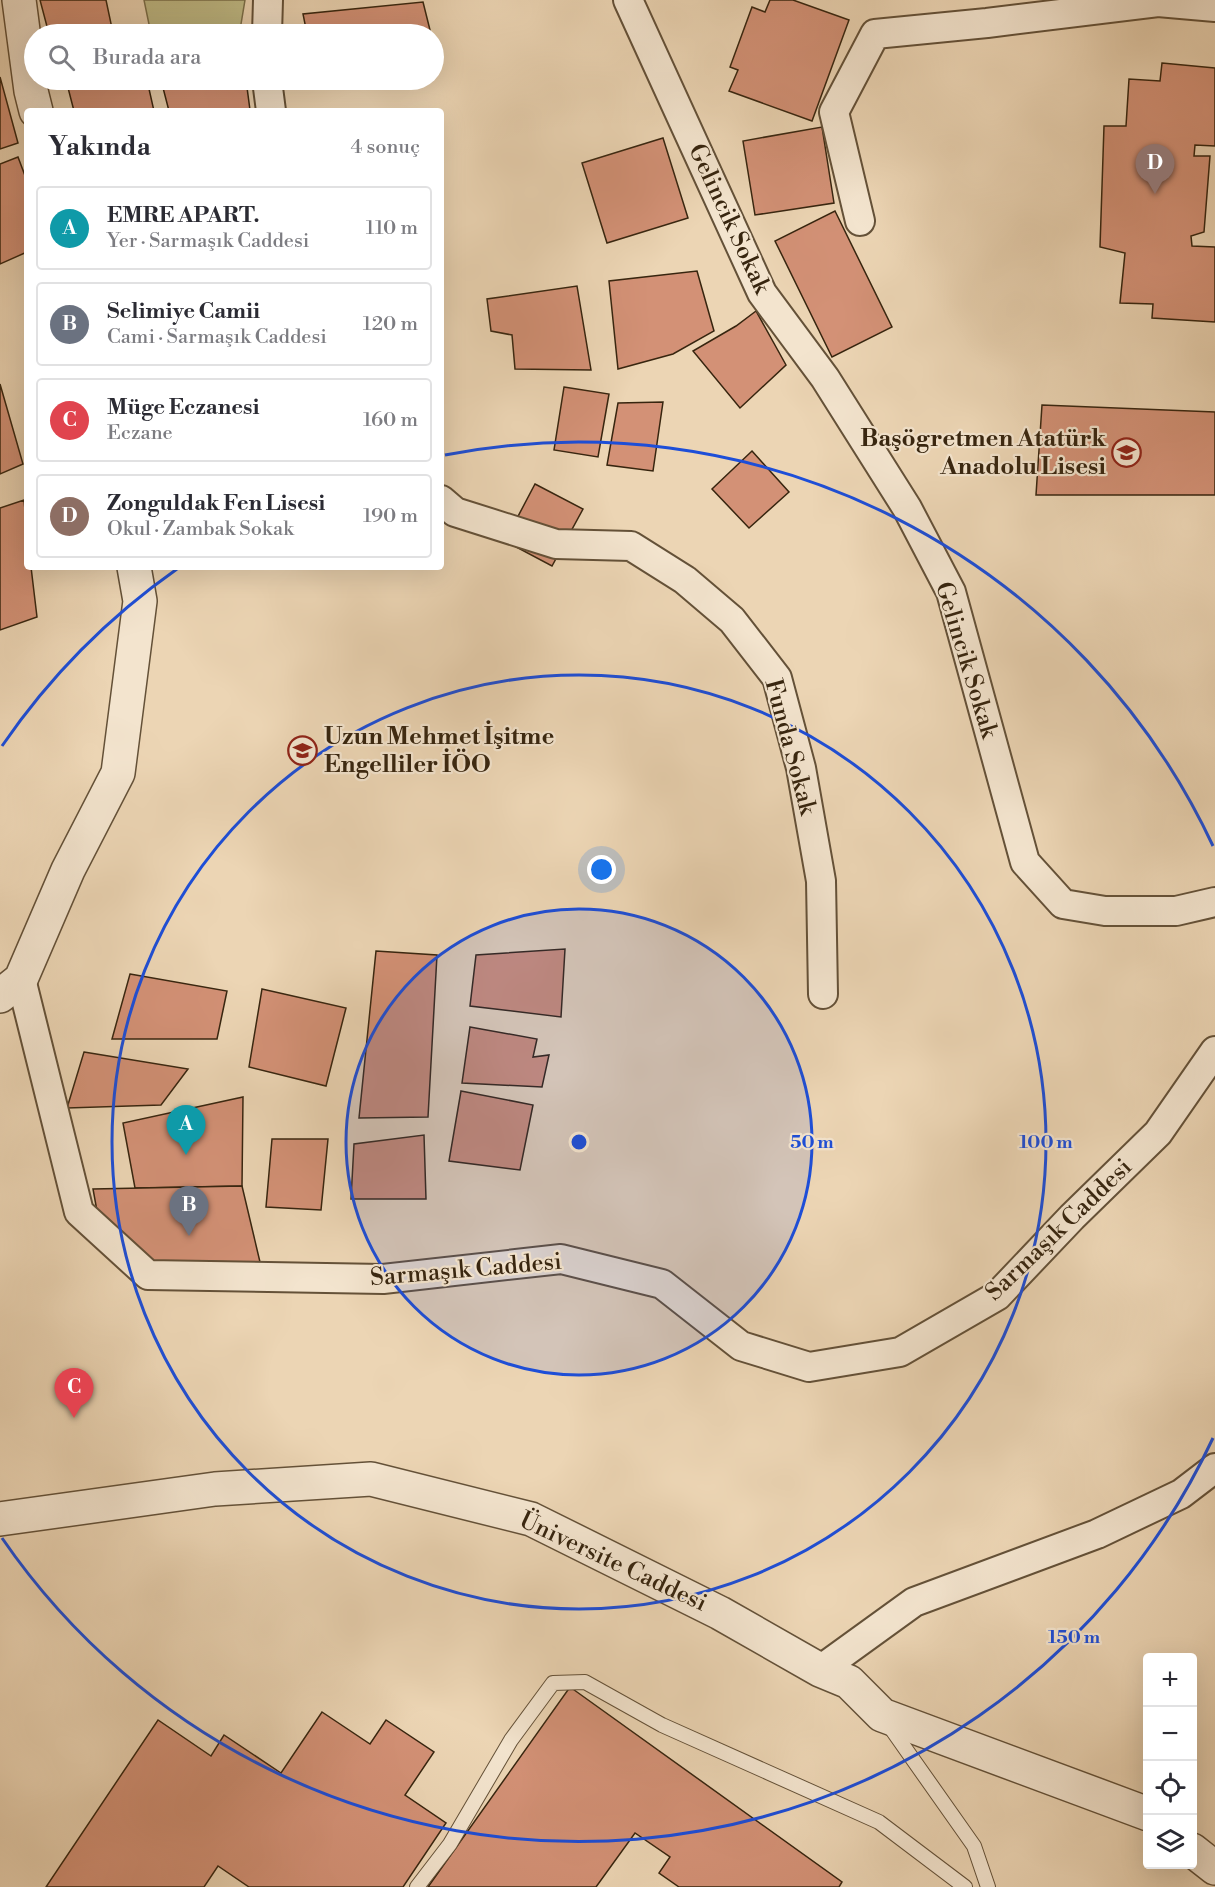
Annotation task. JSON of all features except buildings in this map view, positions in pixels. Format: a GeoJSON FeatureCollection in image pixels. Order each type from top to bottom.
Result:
{"type":"FeatureCollection","features":[{"type":"Feature","properties":{"kind":"street"},"geometry":{"type":"LineString","coordinates":[[19,0],[24,38]]}},
{"type":"Feature","properties":{"kind":"street"},"geometry":{"type":"LineString","coordinates":[[267,24],[268,0]]}},
{"type":"Feature","properties":{"kind":"street","name":"Gelincik Sokak"},"geometry":{"type":"LineString","coordinates":[[628,0],[762,293],[825,378],[907,508],[951,592],[1025,862],[1063,904],[1105,911],[1176,911],[1215,902]]}},
{"type":"Feature","properties":{"kind":"street"},"geometry":{"type":"LineString","coordinates":[[861,221],[834,112],[875,34],[1158,3],[1215,7]]}},
{"type":"Feature","properties":{"kind":"street"},"geometry":{"type":"LineString","coordinates":[[31,90],[35,108]]}},
{"type":"Feature","properties":{"kind":"street"},"geometry":{"type":"LineString","coordinates":[[268,90],[271,108]]}},
{"type":"Feature","properties":{"kind":"street","name":"Funda Sokak"},"geometry":{"type":"LineString","coordinates":[[444,503],[455,512],[556,544],[631,546],[685,580],[732,620],[777,678],[801,768],[821,881],[823,994]]}},
{"type":"Feature","properties":{"kind":"street"},"geometry":{"type":"LineString","coordinates":[[10,987],[118,773],[140,602],[135,570]]}},
{"type":"Feature","properties":{"kind":"street","name":"Sarmaşık Caddesi"},"geometry":{"type":"LineString","coordinates":[[10,987],[78,1212],[148,1275],[383,1279],[561,1259],[662,1284],[741,1346],[809,1367],[900,1352],[997,1296],[1072,1217],[1158,1133],[1215,1051]]}},
{"type":"Feature","properties":{"kind":"street"},"geometry":{"type":"LineString","coordinates":[[820,1670],[914,1602],[1097,1534],[1181,1494],[1215,1468]]}},
{"type":"Feature","properties":{"kind":"street","name":"Üniversite Caddesi"},"geometry":{"type":"LineString","coordinates":[[0,1519],[215,1489],[371,1479],[531,1519],[720,1613],[820,1670],[849,1682],[882,1715],[1143,1812]]}},
{"type":"Feature","properties":{"kind":"street"},"geometry":{"type":"LineString","coordinates":[[1197,1854],[1215,1868]]}},
{"type":"Feature","properties":{"kind":"lane"},"geometry":{"type":"LineString","coordinates":[[417,1887],[450,1844],[511,1740],[553,1683],[585,1682],[662,1725],[879,1822],[965,1887]]}},
{"type":"Feature","properties":{"kind":"lane"},"geometry":{"type":"LineString","coordinates":[[882,1715],[974,1846],[988,1887]]}},
{"type":"Feature","properties":{"kind":"shaded area"},"geometry":{"type":"Polygon","coordinates":[[[144,0],[245,0],[241,24],[149,24],[144,0]]]}},
{"type":"Feature","properties":{"kind":"place","name":"Zonguldak Fen Lisesi"},"geometry":{"type":"Point","coordinates":[1155,194]}},
{"type":"Feature","properties":{"kind":"place","name":"Başögretmen Atatürk Anadolu Lisesi"},"geometry":{"type":"Point","coordinates":[1127,453]}},
{"type":"Feature","properties":{"kind":"place","name":"Uzun Mehmet İşitme Engelliler İÖO"},"geometry":{"type":"Point","coordinates":[303,751]}},
{"type":"Feature","properties":{"kind":"place","name":"EMRE APART."},"geometry":{"type":"Point","coordinates":[186,1155]}},
{"type":"Feature","properties":{"kind":"place","name":"Selimiye Camii"},"geometry":{"type":"Point","coordinates":[189,1236]}},
{"type":"Feature","properties":{"kind":"place","name":"Müge Eczanesi"},"geometry":{"type":"Point","coordinates":[74,1418]}}]}
